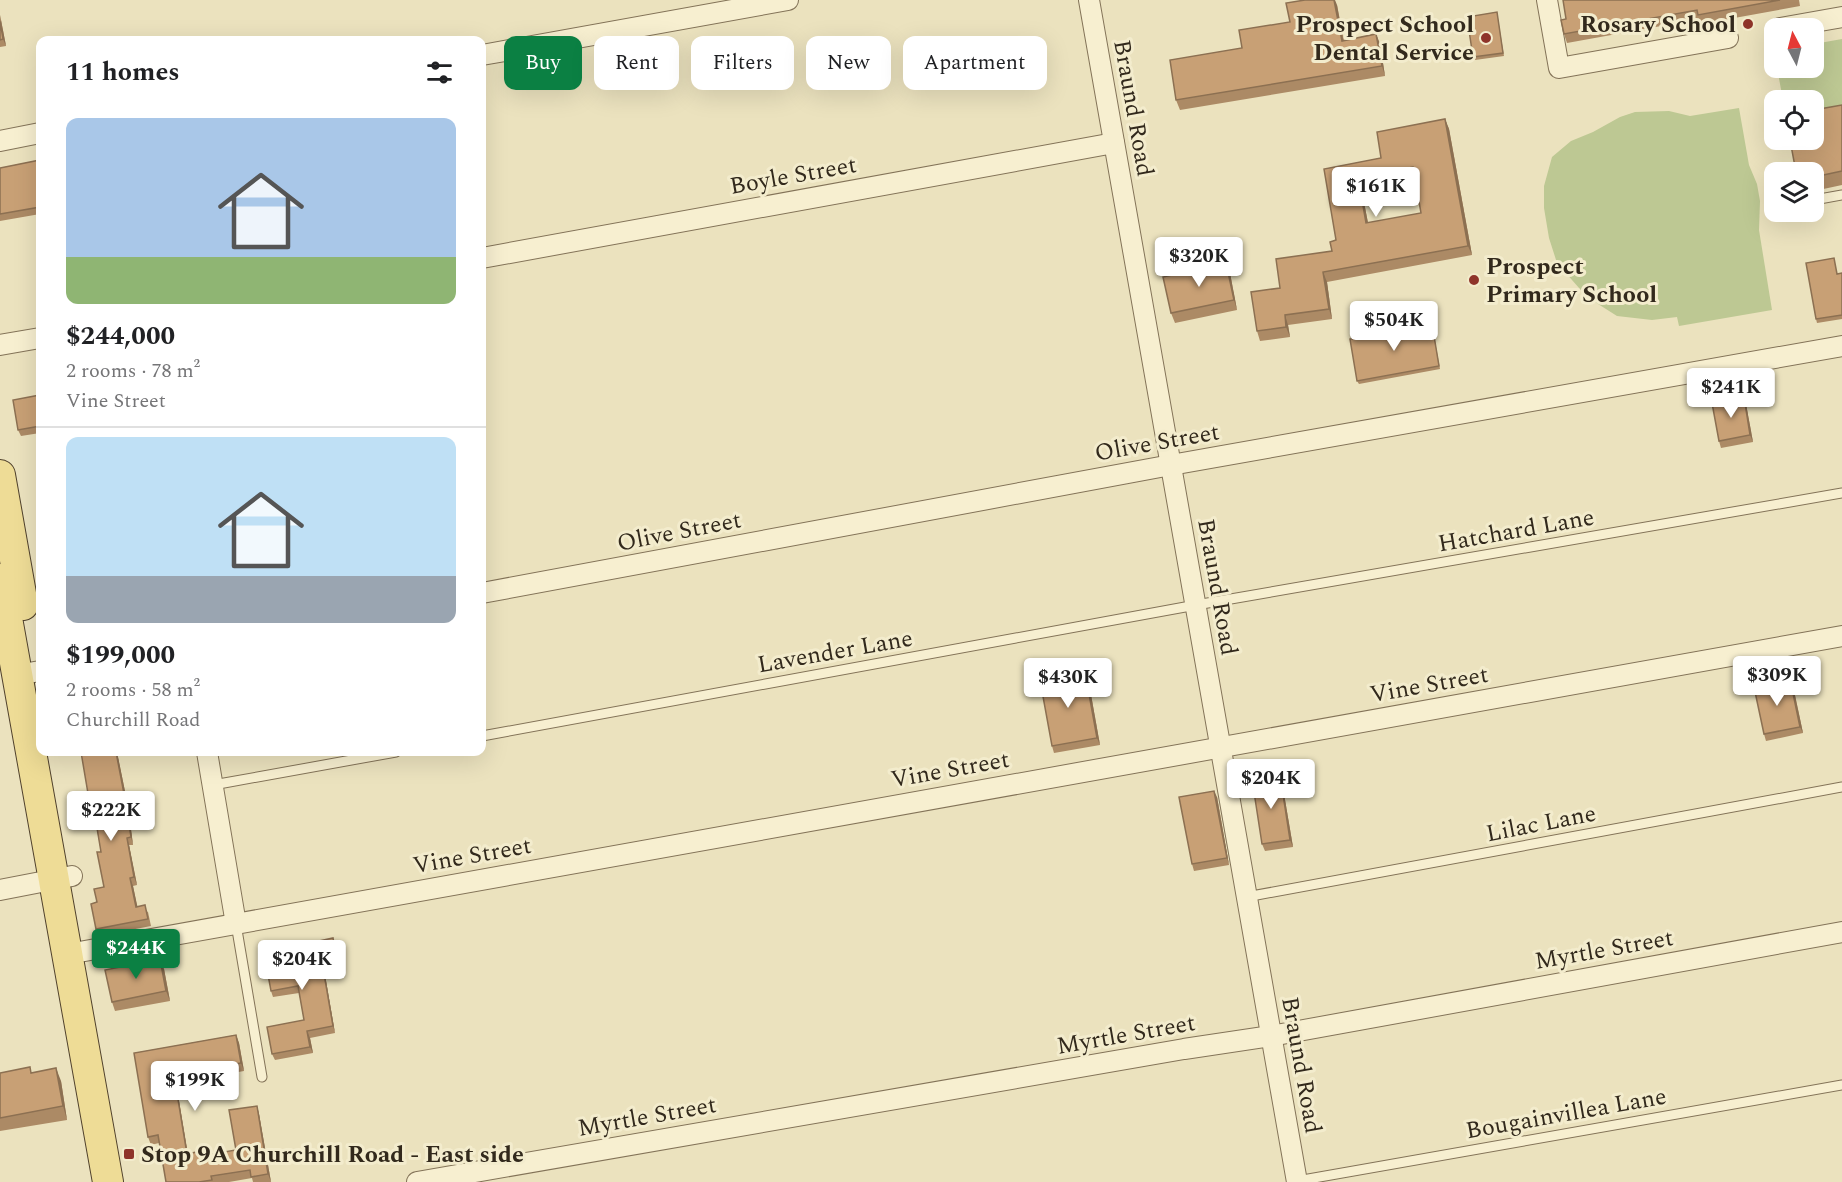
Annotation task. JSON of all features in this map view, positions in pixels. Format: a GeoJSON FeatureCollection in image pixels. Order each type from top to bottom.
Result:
{"type":"FeatureCollection","features":[{"type":"Feature","properties":{"kind":"main road"},"geometry":{"type":"LineString","coordinates":[[0,475],[36,700]]}},
{"type":"Feature","properties":{"kind":"main road"},"geometry":{"type":"LineString","coordinates":[[0,579],[33,680]]}},
{"type":"Feature","properties":{"kind":"main road"},"geometry":{"type":"LineString","coordinates":[[45,756],[77,953],[126,1182]]}},
{"type":"Feature","properties":{"kind":"main road"},"geometry":{"type":"LineString","coordinates":[[50,756],[63,878]]}},
{"type":"Feature","properties":{"kind":"main road"},"geometry":{"type":"LineString","coordinates":[[77,953],[108,1182]]}},
{"type":"Feature","properties":{"kind":"street"},"geometry":{"type":"LineString","coordinates":[[486,54],[788,0]]}},
{"type":"Feature","properties":{"kind":"street","name":"Braund Road"},"geometry":{"type":"LineString","coordinates":[[1089,0],[1297,1181]]}},
{"type":"Feature","properties":{"kind":"street"},"geometry":{"type":"LineString","coordinates":[[1547,0],[1559,68],[1728,38]]}},
{"type":"Feature","properties":{"kind":"street"},"geometry":{"type":"LineString","coordinates":[[1824,20],[1842,17]]}},
{"type":"Feature","properties":{"kind":"street"},"geometry":{"type":"LineString","coordinates":[[0,141],[36,134]]}},
{"type":"Feature","properties":{"kind":"street","name":"Boyle Street"},"geometry":{"type":"LineString","coordinates":[[486,257],[1114,143]]}},
{"type":"Feature","properties":{"kind":"street"},"geometry":{"type":"LineString","coordinates":[[0,345],[36,339]]}},
{"type":"Feature","properties":{"kind":"street","name":"Olive Street"},"geometry":{"type":"LineString","coordinates":[[486,592],[1171,465],[1842,346]]}},
{"type":"Feature","properties":{"kind":"street","name":"Vine Street"},"geometry":{"type":"LineString","coordinates":[[77,953],[1842,636]]}},
{"type":"Feature","properties":{"kind":"street"},"geometry":{"type":"LineString","coordinates":[[208,756],[236,924]]}},
{"type":"Feature","properties":{"kind":"street"},"geometry":{"type":"LineString","coordinates":[[0,890],[63,878]]}},
{"type":"Feature","properties":{"kind":"street","name":"Myrtle Street"},"geometry":{"type":"LineString","coordinates":[[417,1182],[1172,1051],[1271,1036],[1842,932]]}},
{"type":"Feature","properties":{"kind":"lane"},"geometry":{"type":"LineString","coordinates":[[1824,198],[1842,195]]}},
{"type":"Feature","properties":{"kind":"lane","name":"Hatchard Lane"},"geometry":{"type":"LineString","coordinates":[[1196,605],[1842,493]]}},
{"type":"Feature","properties":{"kind":"lane","name":"Lavender Lane"},"geometry":{"type":"LineString","coordinates":[[486,735],[1196,605]]}},
{"type":"Feature","properties":{"kind":"lane"},"geometry":{"type":"LineString","coordinates":[[213,785],[374,756]]}},
{"type":"Feature","properties":{"kind":"lane","name":"Lilac Lane"},"geometry":{"type":"LineString","coordinates":[[1246,897],[1842,786]]}},
{"type":"Feature","properties":{"kind":"lane"},"geometry":{"type":"LineString","coordinates":[[236,924],[262,1077]]}},
{"type":"Feature","properties":{"kind":"lane","name":"Bougainvillea Lane"},"geometry":{"type":"LineString","coordinates":[[1297,1181],[1842,1084]]}},
{"type":"Feature","properties":{"kind":"green space"},"geometry":{"type":"Polygon","coordinates":[[[1842,39],[1842,117],[1824,120],[1824,90],[1781,90],[1779,78],[1824,78],[1824,42],[1842,39]]]}},
{"type":"Feature","properties":{"kind":"green space"},"geometry":{"type":"Polygon","coordinates":[[[1739,108],[1749,165],[1757,184],[1760,201],[1759,230],[1772,310],[1679,326],[1677,317],[1652,320],[1617,316],[1587,297],[1557,263],[1549,238],[1544,208],[1544,186],[1552,157],[1571,141],[1635,112],[1669,111],[1690,116],[1739,108]]]}},
{"type":"Feature","properties":{"kind":"building"},"geometry":{"type":"Polygon","coordinates":[[[1305,0],[1334,0],[1342,41],[1376,34],[1382,66],[1176,100],[1170,60],[1242,48],[1239,30],[1290,22],[1286,3],[1305,0]]]}},
{"type":"Feature","properties":{"kind":"building"},"geometry":{"type":"Polygon","coordinates":[[[1563,0],[1780,0],[1698,15],[1697,10],[1564,34],[1561,20],[1566,19],[1563,0]]]}},
{"type":"Feature","properties":{"kind":"building","name":"Prospect School Dental Service"},"geometry":{"type":"Polygon","coordinates":[[[1497,12],[1503,53],[1473,57],[1467,17],[1497,12]]]}},
{"type":"Feature","properties":{"kind":"building"},"geometry":{"type":"Polygon","coordinates":[[[0,21],[3,39],[0,40],[0,21]]]}},
{"type":"Feature","properties":{"kind":"building"},"geometry":{"type":"Polygon","coordinates":[[[1842,105],[1842,171],[1824,175],[1824,162],[1794,162],[1792,150],[1824,150],[1824,108],[1842,105]]]}},
{"type":"Feature","properties":{"kind":"building"},"geometry":{"type":"Polygon","coordinates":[[[1445,119],[1468,246],[1323,272],[1329,309],[1285,315],[1286,327],[1257,331],[1251,292],[1280,288],[1276,259],[1332,251],[1330,242],[1336,240],[1324,169],[1381,158],[1377,132],[1445,119]],[[1413,167],[1358,177],[1366,223],[1421,213],[1413,167]]]}},
{"type":"Feature","properties":{"kind":"building"},"geometry":{"type":"Polygon","coordinates":[[[36,161],[36,208],[0,214],[0,168],[36,161]]]}},
{"type":"Feature","properties":{"kind":"building"},"geometry":{"type":"Polygon","coordinates":[[[1834,258],[1837,274],[1842,273],[1842,315],[1816,319],[1806,263],[1834,258]]]}},
{"type":"Feature","properties":{"kind":"building"},"geometry":{"type":"Polygon","coordinates":[[[1226,263],[1234,300],[1171,313],[1163,277],[1226,263]]]}},
{"type":"Feature","properties":{"kind":"building"},"geometry":{"type":"Polygon","coordinates":[[[1432,324],[1439,366],[1357,381],[1350,339],[1432,324]]]}},
{"type":"Feature","properties":{"kind":"building"},"geometry":{"type":"Polygon","coordinates":[[[36,396],[36,427],[18,430],[13,400],[36,396]]]}},
{"type":"Feature","properties":{"kind":"building"},"geometry":{"type":"Polygon","coordinates":[[[1744,397],[1750,435],[1719,441],[1712,403],[1744,397]]]}},
{"type":"Feature","properties":{"kind":"building"},"geometry":{"type":"Polygon","coordinates":[[[1085,672],[1097,738],[1052,746],[1040,680],[1085,672]]]}},
{"type":"Feature","properties":{"kind":"building"},"geometry":{"type":"Polygon","coordinates":[[[1790,679],[1800,727],[1764,734],[1754,687],[1790,679]]]}},
{"type":"Feature","properties":{"kind":"building"},"geometry":{"type":"Polygon","coordinates":[[[82,756],[117,756],[131,837],[127,838],[134,877],[130,878],[136,907],[145,905],[148,919],[96,929],[91,904],[97,902],[94,889],[104,887],[97,852],[101,852],[96,822],[93,823],[82,756]]]}},
{"type":"Feature","properties":{"kind":"building"},"geometry":{"type":"Polygon","coordinates":[[[1280,775],[1290,840],[1262,844],[1252,779],[1280,775]]]}},
{"type":"Feature","properties":{"kind":"building"},"geometry":{"type":"Polygon","coordinates":[[[1214,791],[1227,858],[1192,864],[1179,797],[1214,791]]]}},
{"type":"Feature","properties":{"kind":"building"},"geometry":{"type":"Polygon","coordinates":[[[333,938],[338,965],[323,968],[333,1026],[307,1031],[310,1047],[272,1054],[267,1027],[304,1020],[298,986],[271,991],[264,953],[333,938]]]}},
{"type":"Feature","properties":{"kind":"building"},"geometry":{"type":"Polygon","coordinates":[[[160,959],[166,991],[112,1002],[105,970],[160,959]]]}},
{"type":"Feature","properties":{"kind":"building"},"geometry":{"type":"Polygon","coordinates":[[[236,1035],[241,1063],[174,1075],[187,1154],[206,1150],[207,1155],[236,1150],[229,1110],[257,1106],[268,1174],[251,1177],[250,1170],[211,1176],[212,1180],[199,1182],[166,1182],[158,1135],[148,1137],[134,1053],[236,1035]]]}},
{"type":"Feature","properties":{"kind":"building"},"geometry":{"type":"Polygon","coordinates":[[[30,1067],[31,1073],[56,1068],[63,1106],[0,1118],[0,1073],[30,1067]]]}},
{"type":"Feature","properties":{"kind":"place","name":"Rosary School"},"geometry":{"type":"Point","coordinates":[1748,24]}},
{"type":"Feature","properties":{"kind":"place","name":"Prospect School Dental Service"},"geometry":{"type":"Point","coordinates":[1486,38]}},
{"type":"Feature","properties":{"kind":"place","name":"Prospect Primary School"},"geometry":{"type":"Point","coordinates":[1474,280]}},
{"type":"Feature","properties":{"kind":"place","name":"Stop 9A Churchill Road - East side"},"geometry":{"type":"Point","coordinates":[129,1154]}}]}
